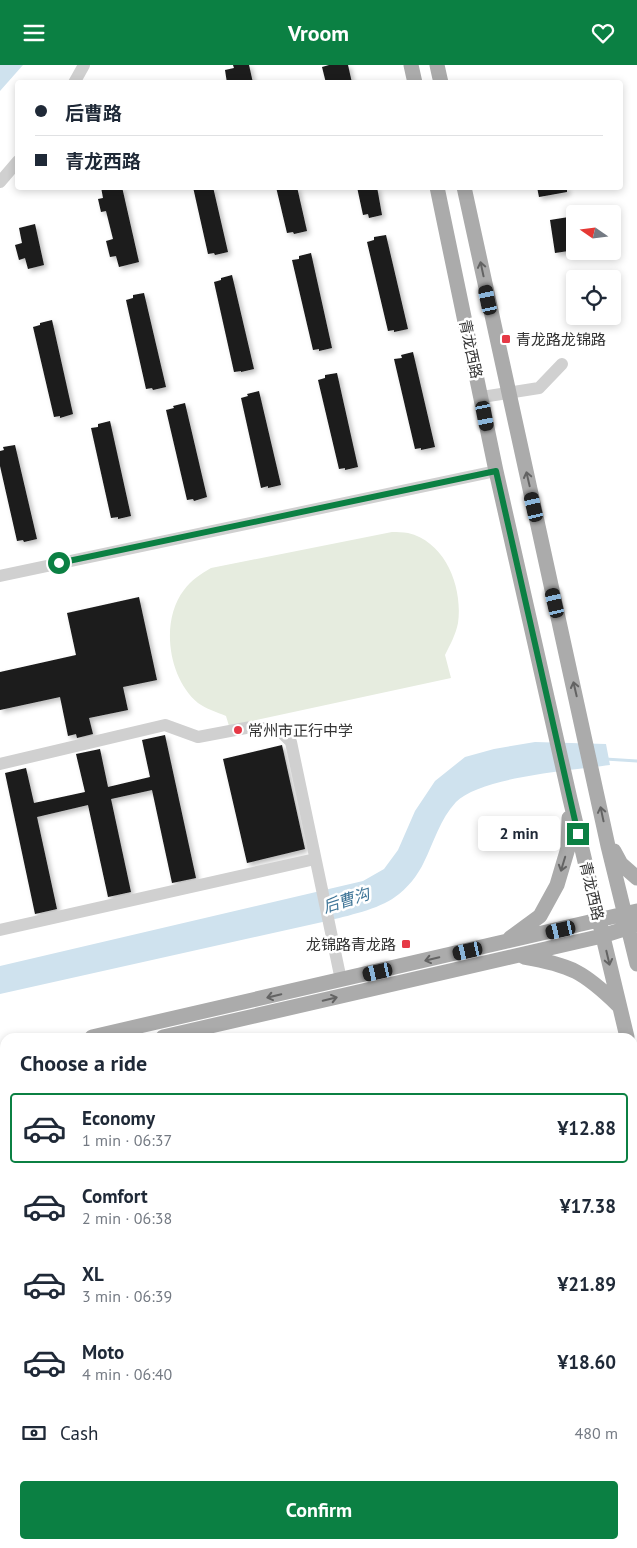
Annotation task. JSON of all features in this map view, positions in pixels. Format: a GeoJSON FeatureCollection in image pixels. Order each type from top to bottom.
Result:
{"type":"FeatureCollection","features":[{"type":"Feature","properties":{"kind":"main road"},"geometry":{"type":"LineString","coordinates":[[411,65],[414,80]]}},
{"type":"Feature","properties":{"kind":"main road"},"geometry":{"type":"LineString","coordinates":[[437,65],[440,80]]}},
{"type":"Feature","properties":{"kind":"main road","name":"青龙西路"},"geometry":{"type":"LineString","coordinates":[[438,190],[496,471],[625,1033]]}},
{"type":"Feature","properties":{"kind":"main road","name":"青龙西路"},"geometry":{"type":"LineString","coordinates":[[465,190],[606,837],[632,919],[637,964]]}},
{"type":"Feature","properties":{"kind":"main road"},"geometry":{"type":"LineString","coordinates":[[504,943],[540,916],[557,885],[568,848],[570,799]]}},
{"type":"Feature","properties":{"kind":"main road"},"geometry":{"type":"LineString","coordinates":[[606,837],[621,864],[637,878]]}},
{"type":"Feature","properties":{"kind":"main road"},"geometry":{"type":"LineString","coordinates":[[110,1033],[599,921],[632,919]]}},
{"type":"Feature","properties":{"kind":"main road"},"geometry":{"type":"LineString","coordinates":[[181,1033],[602,936],[632,919]]}},
{"type":"Feature","properties":{"kind":"main road"},"geometry":{"type":"LineString","coordinates":[[515,956],[553,962],[578,971],[600,987],[618,1005]]}},
{"type":"Feature","properties":{"kind":"street"},"geometry":{"type":"LineString","coordinates":[[76,80],[84,65]]}},
{"type":"Feature","properties":{"kind":"street"},"geometry":{"type":"LineString","coordinates":[[0,182],[15,164]]}},
{"type":"Feature","properties":{"kind":"street"},"geometry":{"type":"LineString","coordinates":[[482,397],[539,388],[562,364]]}},
{"type":"Feature","properties":{"kind":"street"},"geometry":{"type":"LineString","coordinates":[[0,576],[496,471]]}},
{"type":"Feature","properties":{"kind":"street"},"geometry":{"type":"LineString","coordinates":[[0,764],[165,725],[198,737],[251,727],[279,730],[291,742],[342,980]]}},
{"type":"Feature","properties":{"kind":"street"},"geometry":{"type":"LineString","coordinates":[[0,930],[316,863]]}},
{"type":"Feature","properties":{"kind":"shaded area"},"geometry":{"type":"Polygon","coordinates":[[[392,532],[408,533],[421,538],[433,546],[449,568],[458,595],[459,609],[456,631],[445,655],[451,678],[229,726],[226,716],[201,705],[188,692],[174,664],[170,633],[176,603],[187,586],[196,577],[211,568],[392,532]]]}},
{"type":"Feature","properties":{"kind":"water"},"geometry":{"type":"Polygon","coordinates":[[[0,65],[23,65],[0,91],[0,65]]]}},
{"type":"Feature","properties":{"kind":"water"},"geometry":{"type":"Polygon","coordinates":[[[535,742],[606,744],[610,765],[528,776],[485,786],[468,793],[450,809],[422,867],[412,881],[399,894],[380,905],[327,921],[0,994],[0,966],[363,881],[384,869],[398,850],[415,811],[435,781],[465,757],[494,749],[535,742]]]}},
{"type":"Feature","properties":{"kind":"building"},"geometry":{"type":"Polygon","coordinates":[[[233,65],[249,65],[252,80],[227,80],[225,70],[234,68],[233,65]]]}},
{"type":"Feature","properties":{"kind":"building"},"geometry":{"type":"Polygon","coordinates":[[[348,65],[351,80],[325,80],[322,67],[348,65]]]}},
{"type":"Feature","properties":{"kind":"building"},"geometry":{"type":"Polygon","coordinates":[[[102,190],[123,190],[139,262],[119,267],[116,256],[110,257],[106,241],[113,239],[106,211],[101,212],[98,199],[103,198],[102,190]]]}},
{"type":"Feature","properties":{"kind":"building"},"geometry":{"type":"Polygon","coordinates":[[[194,190],[214,190],[228,252],[215,255],[214,253],[208,254],[194,190]]]}},
{"type":"Feature","properties":{"kind":"building"},"geometry":{"type":"Polygon","coordinates":[[[277,190],[298,190],[307,231],[294,234],[293,232],[287,233],[277,190]]]}},
{"type":"Feature","properties":{"kind":"building"},"geometry":{"type":"Polygon","coordinates":[[[358,190],[378,190],[382,215],[369,218],[368,214],[363,215],[358,190]]]}},
{"type":"Feature","properties":{"kind":"building"},"geometry":{"type":"Polygon","coordinates":[[[538,190],[567,190],[567,192],[539,197],[538,190]]]}},
{"type":"Feature","properties":{"kind":"building"},"geometry":{"type":"Polygon","coordinates":[[[566,217],[566,251],[555,253],[550,220],[566,217]]]}},
{"type":"Feature","properties":{"kind":"building"},"geometry":{"type":"Polygon","coordinates":[[[35,224],[44,265],[28,269],[25,258],[19,260],[15,245],[22,243],[19,228],[35,224]]]}},
{"type":"Feature","properties":{"kind":"building"},"geometry":{"type":"Polygon","coordinates":[[[386,235],[408,329],[394,332],[394,330],[388,331],[367,242],[374,240],[374,237],[386,235]]]}},
{"type":"Feature","properties":{"kind":"building"},"geometry":{"type":"Polygon","coordinates":[[[311,253],[332,348],[319,351],[319,349],[313,350],[292,260],[311,253]]]}},
{"type":"Feature","properties":{"kind":"building"},"geometry":{"type":"Polygon","coordinates":[[[232,275],[254,369],[241,372],[234,372],[214,282],[232,275]]]}},
{"type":"Feature","properties":{"kind":"building"},"geometry":{"type":"Polygon","coordinates":[[[144,293],[166,387],[153,390],[152,388],[146,389],[126,300],[133,298],[133,295],[144,293]]]}},
{"type":"Feature","properties":{"kind":"building"},"geometry":{"type":"Polygon","coordinates":[[[52,320],[73,414],[60,418],[60,416],[54,417],[33,327],[52,320]]]}},
{"type":"Feature","properties":{"kind":"building"},"geometry":{"type":"Polygon","coordinates":[[[413,352],[435,447],[421,450],[421,448],[415,449],[394,359],[402,358],[401,355],[413,352]]]}},
{"type":"Feature","properties":{"kind":"building"},"geometry":{"type":"Polygon","coordinates":[[[337,373],[358,467],[345,470],[345,468],[339,469],[318,380],[325,378],[325,375],[337,373]]]}},
{"type":"Feature","properties":{"kind":"building"},"geometry":{"type":"Polygon","coordinates":[[[259,391],[281,485],[268,488],[268,486],[261,488],[241,398],[248,396],[247,394],[259,391]]]}},
{"type":"Feature","properties":{"kind":"building"},"geometry":{"type":"Polygon","coordinates":[[[185,403],[207,497],[194,501],[193,499],[187,500],[166,410],[185,403]]]}},
{"type":"Feature","properties":{"kind":"building"},"geometry":{"type":"Polygon","coordinates":[[[110,421],[131,516],[118,519],[118,517],[111,518],[91,428],[110,421]]]}},
{"type":"Feature","properties":{"kind":"building"},"geometry":{"type":"Polygon","coordinates":[[[15,445],[37,539],[24,542],[23,540],[17,541],[0,466],[0,451],[4,450],[3,447],[15,445]]]}},
{"type":"Feature","properties":{"kind":"building"},"geometry":{"type":"Polygon","coordinates":[[[139,597],[157,680],[123,687],[128,710],[89,718],[93,734],[77,738],[76,734],[68,736],[60,697],[0,710],[0,672],[76,655],[67,613],[139,597]]]}},
{"type":"Feature","properties":{"kind":"building"},"geometry":{"type":"Polygon","coordinates":[[[165,735],[196,878],[172,883],[152,790],[111,799],[131,892],[108,897],[88,805],[37,817],[57,909],[35,914],[5,773],[26,768],[34,803],[85,792],[76,754],[100,749],[108,787],[150,777],[142,740],[165,735]]]}},
{"type":"Feature","properties":{"kind":"building"},"geometry":{"type":"Polygon","coordinates":[[[282,745],[305,849],[247,863],[223,759],[282,745]]]}},
{"type":"Feature","properties":{"kind":"waterway","name":"后曹沟"},"geometry":{"type":"LineString","coordinates":[[605,759],[637,761]]}},
{"type":"Feature","properties":{"kind":"place","name":"青龙路龙锦路"},"geometry":{"type":"Point","coordinates":[506,339]}},
{"type":"Feature","properties":{"kind":"place","name":"常州市正行中学"},"geometry":{"type":"Point","coordinates":[238,730]}},
{"type":"Feature","properties":{"kind":"place","name":"龙锦路青龙路"},"geometry":{"type":"Point","coordinates":[406,944]}},
{"type":"Feature","properties":{"kind":"route"},"geometry":{"type":"LineString","coordinates":[[59,563],[496,471],[578,834]]}}]}
